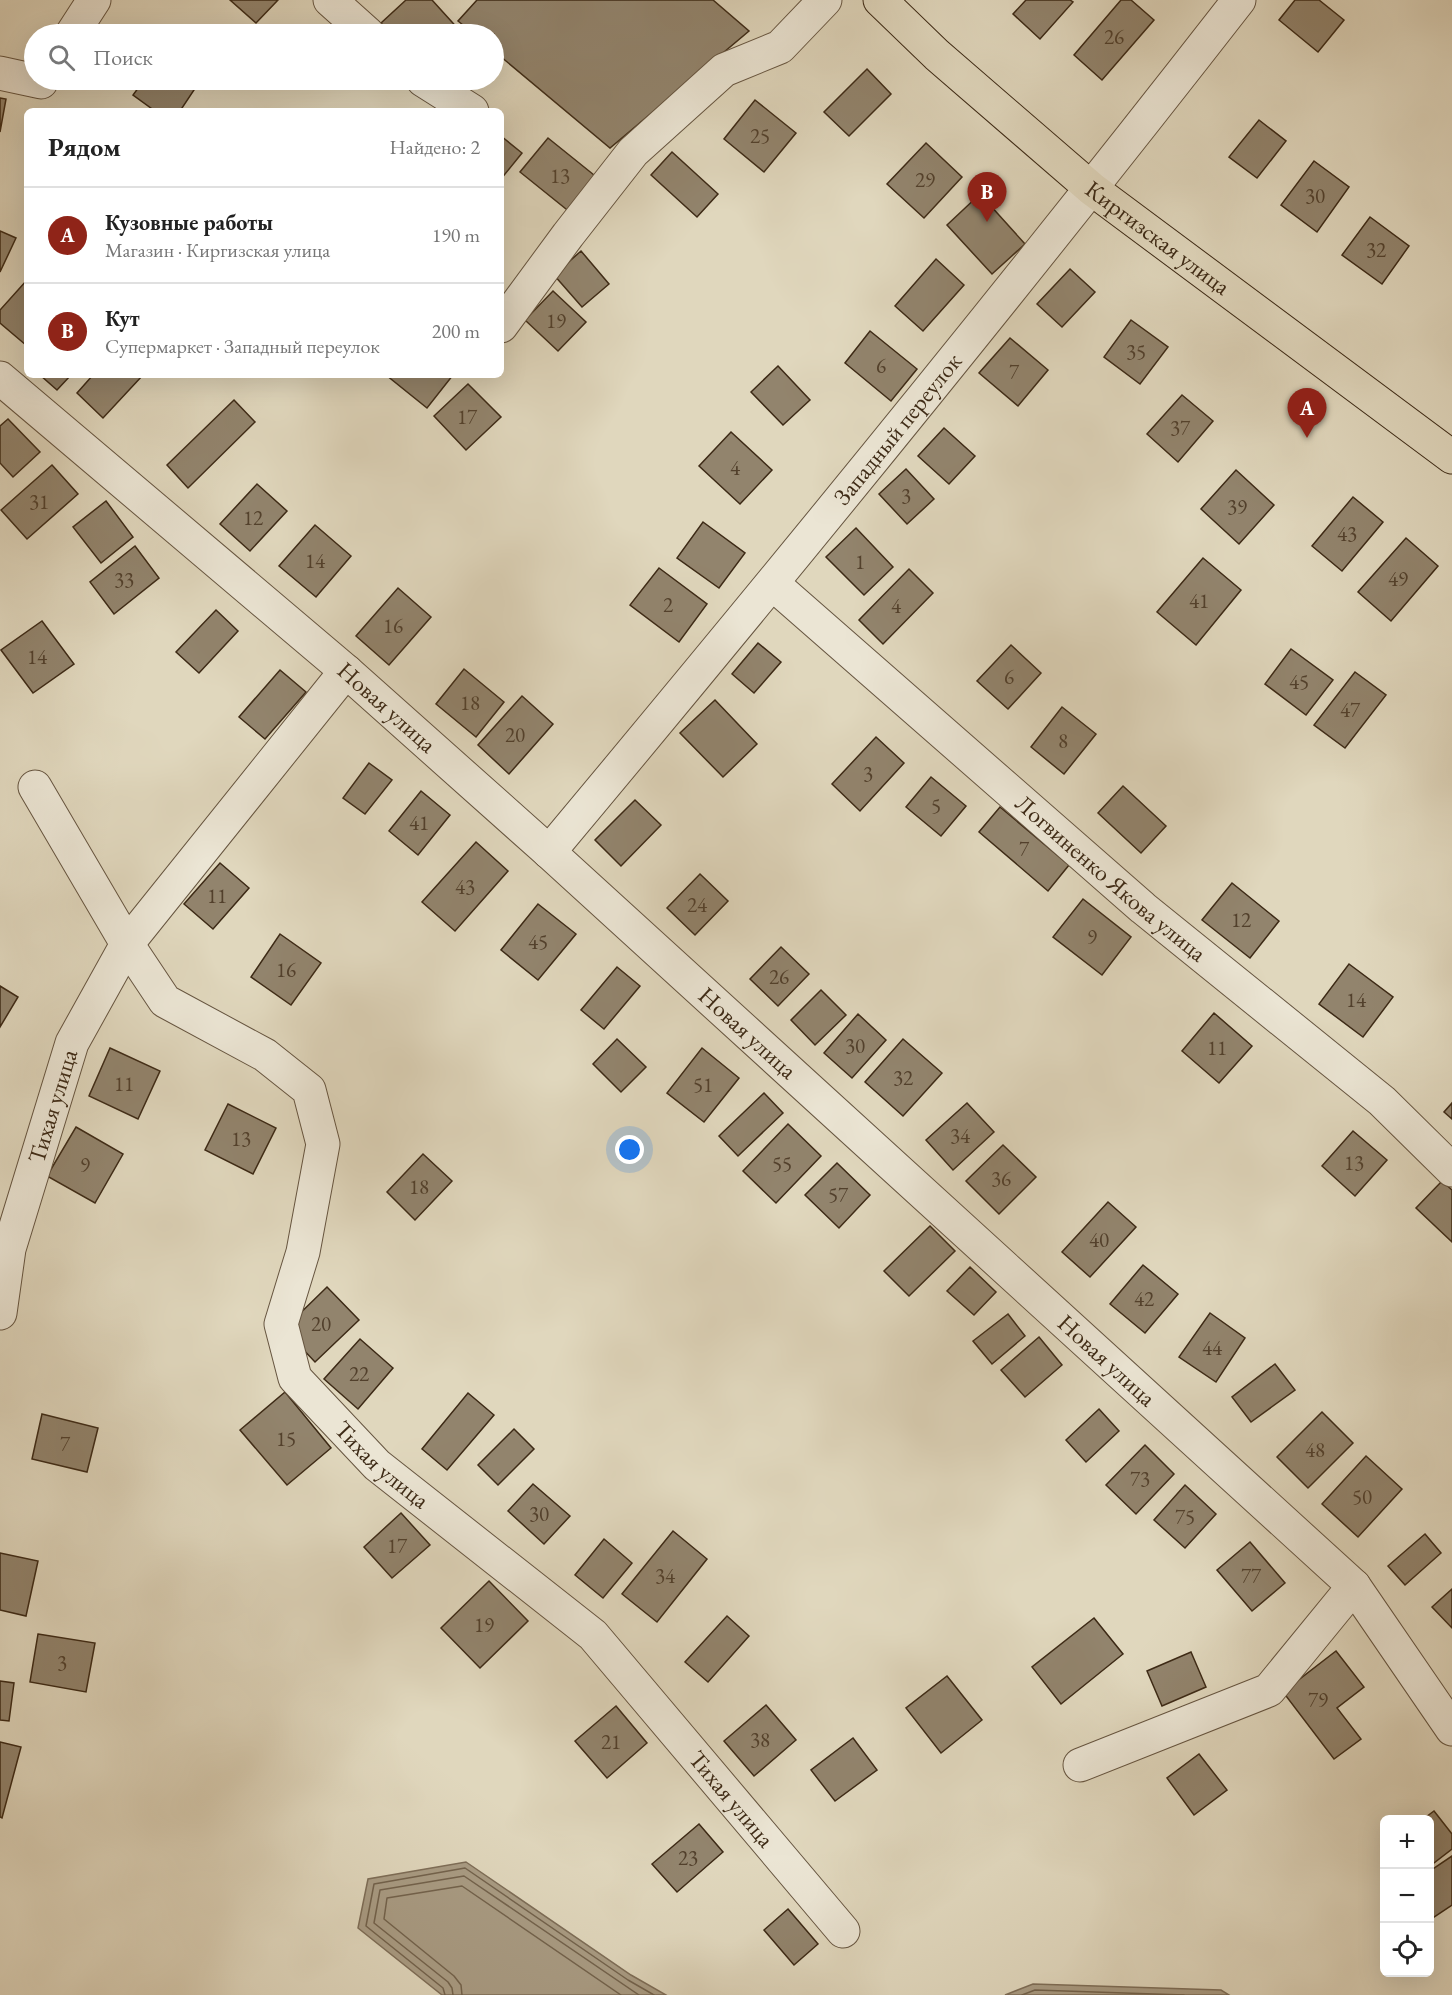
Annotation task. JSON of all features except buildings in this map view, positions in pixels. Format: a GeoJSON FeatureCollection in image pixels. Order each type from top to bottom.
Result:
{"type":"FeatureCollection","features":[{"type":"Feature","properties":{"kind":"main road","name":"Киргизская улица"},"geometry":{"type":"LineString","coordinates":[[880,0],[937,55],[1092,189],[1452,457]]}},
{"type":"Feature","properties":{"kind":"street"},"geometry":{"type":"LineString","coordinates":[[78,24],[94,0]]}},
{"type":"Feature","properties":{"kind":"street"},"geometry":{"type":"LineString","coordinates":[[330,0],[358,24]]}},
{"type":"Feature","properties":{"kind":"street"},"geometry":{"type":"LineString","coordinates":[[504,322],[568,235],[633,153],[724,70],[780,47],[825,0]]}},
{"type":"Feature","properties":{"kind":"street","name":"Западный переулок"},"geometry":{"type":"LineString","coordinates":[[549,852],[773,584],[1092,189],[1239,0]]}},
{"type":"Feature","properties":{"kind":"street"},"geometry":{"type":"LineString","coordinates":[[0,73],[24,78]]}},
{"type":"Feature","properties":{"kind":"street"},"geometry":{"type":"LineString","coordinates":[[439,90],[467,108]]}},
{"type":"Feature","properties":{"kind":"street","name":"Новая улица"},"geometry":{"type":"LineString","coordinates":[[0,378],[346,671],[549,852],[1354,1586],[1452,1729]]}},
{"type":"Feature","properties":{"kind":"street","name":"Логвиненко Якова улица"},"geometry":{"type":"LineString","coordinates":[[773,584],[1143,908],[1382,1101],[1452,1170]]}},
{"type":"Feature","properties":{"kind":"street","name":"Тихая улица"},"geometry":{"type":"LineString","coordinates":[[0,1313],[9,1249],[72,1043],[127,944],[346,671]]}},
{"type":"Feature","properties":{"kind":"street","name":"Тихая улица"},"geometry":{"type":"LineString","coordinates":[[35,787],[127,944],[165,1001],[266,1055],[309,1090],[323,1144],[303,1252],[280,1324],[295,1378],[377,1465],[593,1635],[843,1931]]}},
{"type":"Feature","properties":{"kind":"street"},"geometry":{"type":"LineString","coordinates":[[1080,1765],[1269,1690],[1354,1586]]}},
{"type":"Feature","properties":{"kind":"water"},"geometry":{"type":"Polygon","coordinates":[[[466,1862],[631,1975],[666,1995],[442,1995],[358,1928],[368,1879],[466,1862]]]}},
{"type":"Feature","properties":{"kind":"water"},"geometry":{"type":"Polygon","coordinates":[[[1033,1984],[1221,1990],[1229,1995],[1005,1995],[1033,1984]]]}},
{"type":"Feature","properties":{"kind":"place","name":"Кут"},"geometry":{"type":"Point","coordinates":[987,222]}},
{"type":"Feature","properties":{"kind":"place","name":"Кузовные работы"},"geometry":{"type":"Point","coordinates":[1307,438]}}]}
